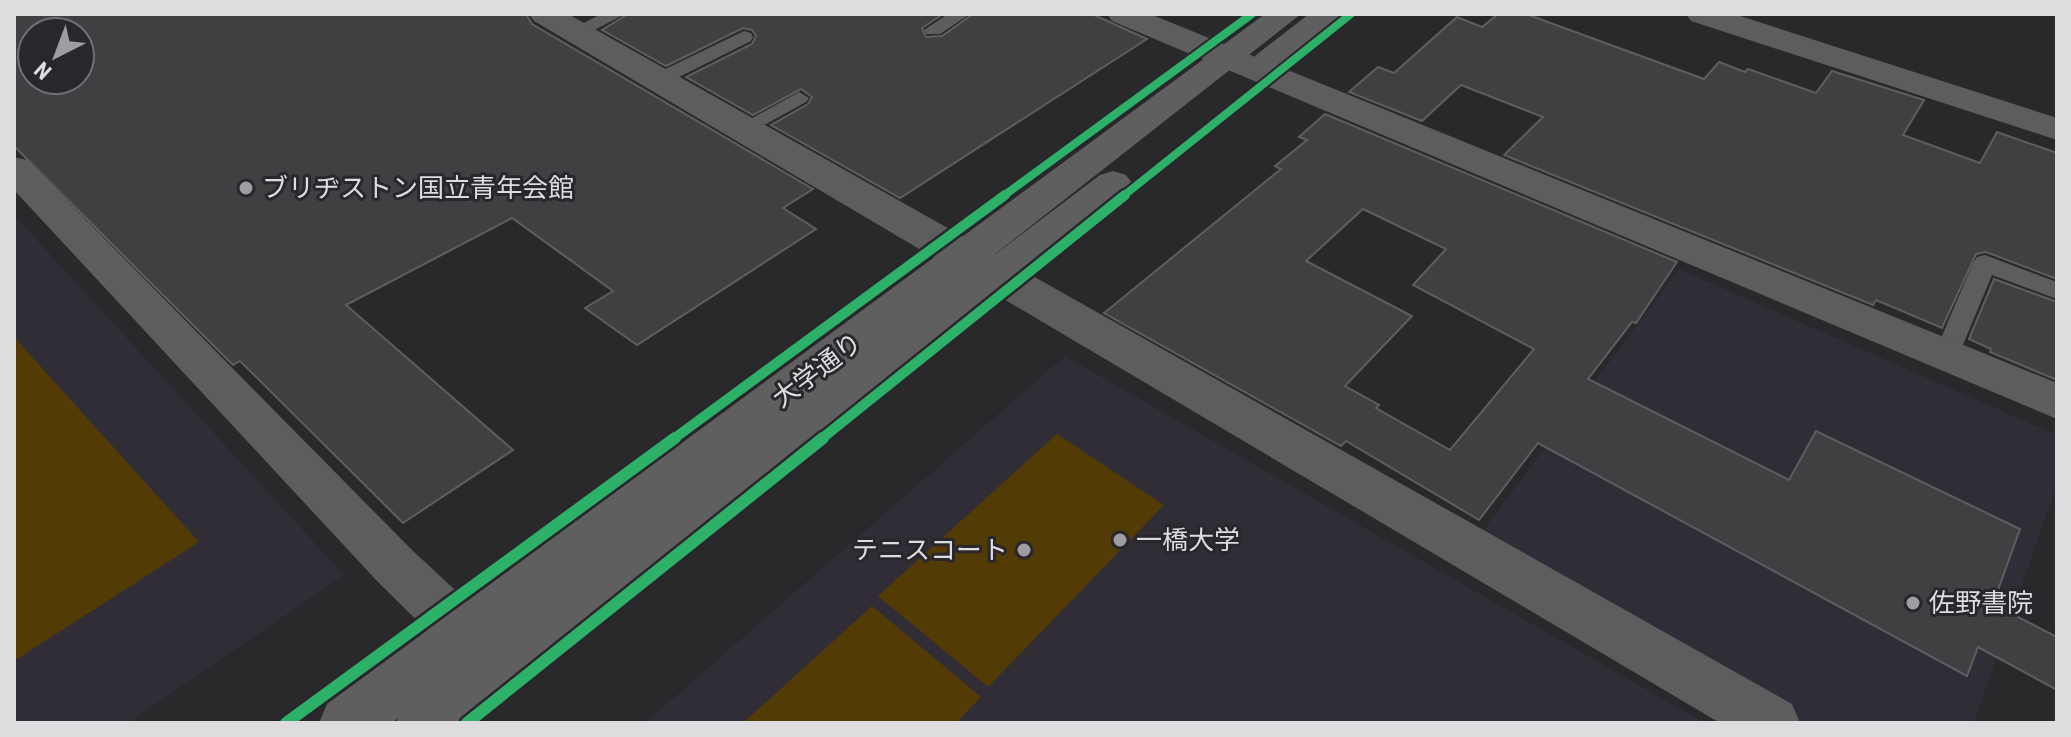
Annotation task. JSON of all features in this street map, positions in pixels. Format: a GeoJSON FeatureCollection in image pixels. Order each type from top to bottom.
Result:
{"type":"FeatureCollection","features":[{"type":"Feature","properties":{"kind":"main road","name":"大学通り"},"geometry":{"type":"LineString","coordinates":[[1244,63],[1285,14]]}},
{"type":"Feature","properties":{"kind":"main road","name":"大学通り"},"geometry":{"type":"LineString","coordinates":[[424,723],[499,665],[981,266],[1244,63],[1329,14]]}},
{"type":"Feature","properties":{"kind":"main road","name":"大学通り"},"geometry":{"type":"LineString","coordinates":[[347,723],[464,634],[981,266]]}},
{"type":"Feature","properties":{"kind":"street"},"geometry":{"type":"LineString","coordinates":[[545,14],[1772,723]]}},
{"type":"Feature","properties":{"kind":"street"},"geometry":{"type":"LineString","coordinates":[[1123,14],[2057,402]]}},
{"type":"Feature","properties":{"kind":"street"},"geometry":{"type":"LineString","coordinates":[[1702,14],[2057,129]]}},
{"type":"Feature","properties":{"kind":"street"},"geometry":{"type":"LineString","coordinates":[[14,168],[464,634],[499,665]]}},
{"type":"Feature","properties":{"kind":"lane"},"geometry":{"type":"LineString","coordinates":[[576,32],[616,14]]}},
{"type":"Feature","properties":{"kind":"lane"},"geometry":{"type":"LineString","coordinates":[[933,30],[961,14]]}},
{"type":"Feature","properties":{"kind":"lane"},"geometry":{"type":"LineString","coordinates":[[658,80],[744,37]]}},
{"type":"Feature","properties":{"kind":"lane"},"geometry":{"type":"LineString","coordinates":[[743,129],[799,98]]}},
{"type":"Feature","properties":{"kind":"lane"},"geometry":{"type":"LineString","coordinates":[[1946,357],[1985,263],[2057,291]]}},
{"type":"Feature","properties":{"kind":"shaded area"},"geometry":{"type":"Polygon","coordinates":[[[14,215],[344,575],[128,723],[14,723],[14,215]]]}},
{"type":"Feature","properties":{"kind":"shaded area"},"geometry":{"type":"Polygon","coordinates":[[[1679,269],[2057,435],[2057,483],[1974,723],[1781,723],[1476,540],[1679,269]]]}},
{"type":"Feature","properties":{"kind":"shaded area"},"geometry":{"type":"Polygon","coordinates":[[[14,337],[199,542],[14,661],[14,337]]]}},
{"type":"Feature","properties":{"kind":"shaded area","name":"一橋大学"},"geometry":{"type":"Polygon","coordinates":[[[1065,356],[1705,723],[645,723],[1065,356]]]}},
{"type":"Feature","properties":{"kind":"shaded area","name":"テニスコート"},"geometry":{"type":"Polygon","coordinates":[[[1057,434],[1164,505],[988,687],[878,596],[1057,434]]]}},
{"type":"Feature","properties":{"kind":"shaded area","name":"テニスコート"},"geometry":{"type":"Polygon","coordinates":[[[872,606],[981,697],[956,723],[743,723],[872,606]]]}},
{"type":"Feature","properties":{"kind":"building"},"geometry":{"type":"Polygon","coordinates":[[[14,14],[526,14],[532,24],[813,189],[783,208],[816,229],[637,345],[585,308],[613,291],[512,218],[346,305],[513,450],[403,523],[240,361],[233,365],[14,146],[14,14]]]}},
{"type":"Feature","properties":{"kind":"building"},"geometry":{"type":"Polygon","coordinates":[[[628,14],[943,14],[922,28],[926,37],[942,36],[973,14],[1092,14],[1147,39],[900,198],[771,125],[808,104],[812,97],[801,89],[753,115],[686,77],[752,44],[756,36],[752,30],[743,28],[666,66],[602,30],[628,14]]]}},
{"type":"Feature","properties":{"kind":"building"},"geometry":{"type":"Polygon","coordinates":[[[1498,14],[1526,14],[1704,79],[1719,62],[1816,93],[1832,71],[1924,100],[1903,135],[1980,163],[1997,132],[2057,153],[2057,279],[1986,252],[1976,254],[1942,328],[1876,300],[1873,305],[1504,155],[1543,117],[1461,85],[1422,121],[1349,92],[1378,67],[1394,73],[1457,17],[1482,27],[1498,14]]]}},
{"type":"Feature","properties":{"kind":"building"},"geometry":{"type":"Polygon","coordinates":[[[1325,114],[1677,262],[1636,323],[1632,322],[1588,379],[1789,480],[1816,431],[2020,529],[1993,604],[2057,637],[2057,690],[1978,647],[1967,676],[1538,443],[1479,520],[1346,441],[1341,446],[1104,313],[1281,169],[1275,166],[1307,140],[1299,137],[1325,114]],[[1363,209],[1306,261],[1412,316],[1345,386],[1379,405],[1376,408],[1450,450],[1534,349],[1413,285],[1446,249],[1363,209]]]}},
{"type":"Feature","properties":{"kind":"building"},"geometry":{"type":"Polygon","coordinates":[[[1994,279],[2057,302],[2057,380],[1990,352],[1991,349],[1969,339],[1994,279]]]}},
{"type":"Feature","properties":{"kind":"cycle path"},"geometry":{"type":"LineString","coordinates":[[286,723],[1252,14]]}},
{"type":"Feature","properties":{"kind":"cycle path"},"geometry":{"type":"LineString","coordinates":[[467,723],[1351,14]]}},
{"type":"Feature","properties":{"kind":"place","name":"ブリヂストン国立青年会館"},"geometry":{"type":"Point","coordinates":[246,188]}},
{"type":"Feature","properties":{"kind":"place","name":"一橋大学"},"geometry":{"type":"Point","coordinates":[1120,540]}},
{"type":"Feature","properties":{"kind":"place","name":"テニスコート"},"geometry":{"type":"Point","coordinates":[1024,550]}},
{"type":"Feature","properties":{"kind":"place","name":"佐野書院"},"geometry":{"type":"Point","coordinates":[1913,603]}}]}
